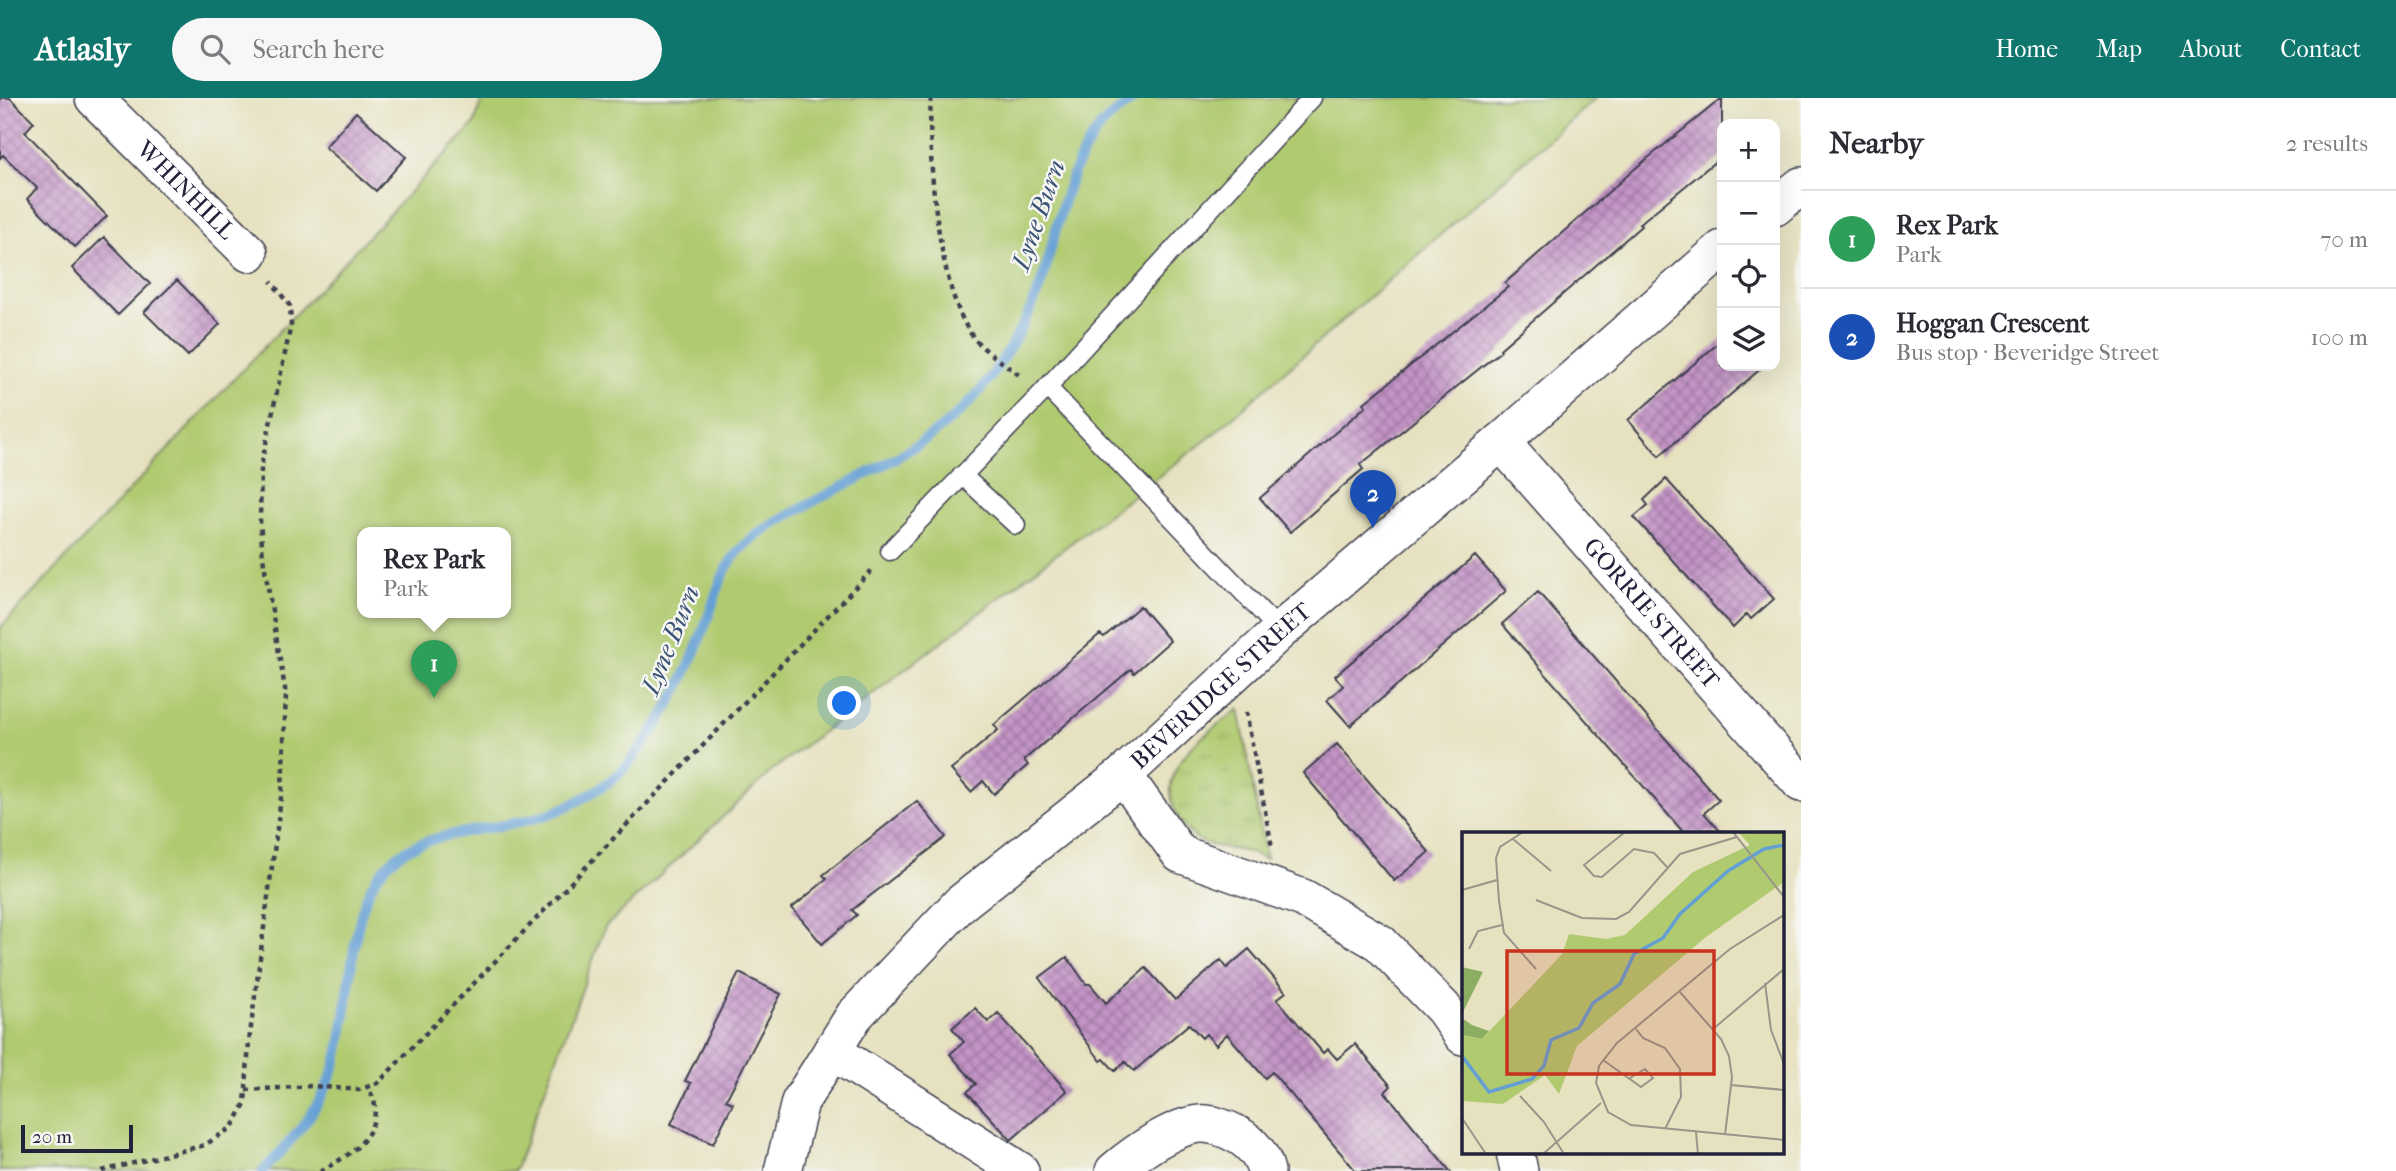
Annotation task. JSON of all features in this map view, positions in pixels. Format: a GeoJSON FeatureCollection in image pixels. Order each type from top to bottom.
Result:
{"type":"FeatureCollection","features":[{"type":"Feature","properties":{"kind":"street","name":"WHINHILL"},"geometry":{"type":"LineString","coordinates":[[94,98],[249,253]]}},
{"type":"Feature","properties":{"kind":"street"},"geometry":{"type":"LineString","coordinates":[[1780,203],[1801,186]]}},
{"type":"Feature","properties":{"kind":"street","name":"BEVERIDGE STREET"},"geometry":{"type":"LineString","coordinates":[[783,1171],[800,1102],[853,1016],[960,904],[1123,775],[1280,631],[1502,442],[1717,252]]}},
{"type":"Feature","properties":{"kind":"street","name":"GORRIE STREET"},"geometry":{"type":"LineString","coordinates":[[1502,442],[1798,775]]}},
{"type":"Feature","properties":{"kind":"street"},"geometry":{"type":"LineString","coordinates":[[1123,775],[1180,854],[1303,898],[1380,943],[1443,1008],[1462,1035]]}},
{"type":"Feature","properties":{"kind":"street"},"geometry":{"type":"LineString","coordinates":[[832,1051],[1020,1171]]}},
{"type":"Feature","properties":{"kind":"street"},"geometry":{"type":"LineString","coordinates":[[1114,1171],[1139,1150],[1171,1133],[1200,1124],[1228,1130],[1248,1140],[1264,1161],[1266,1171]]}},
{"type":"Feature","properties":{"kind":"lane"},"geometry":{"type":"LineString","coordinates":[[890,551],[1047,387],[1312,98]]}},
{"type":"Feature","properties":{"kind":"lane"},"geometry":{"type":"LineString","coordinates":[[1047,387],[1280,631]]}},
{"type":"Feature","properties":{"kind":"lane"},"geometry":{"type":"LineString","coordinates":[[962,475],[1016,525]]}},
{"type":"Feature","properties":{"kind":"path"},"geometry":{"type":"LineString","coordinates":[[931,98],[930,155],[946,271],[960,315],[975,340],[1024,378]]}},
{"type":"Feature","properties":{"kind":"path"},"geometry":{"type":"LineString","coordinates":[[102,1171],[205,1145],[232,1127],[245,1104],[249,1042],[282,790],[286,695],[263,558],[260,520],[261,467],[291,325],[290,306],[249,253]]}},
{"type":"Feature","properties":{"kind":"path"},"geometry":{"type":"LineString","coordinates":[[246,1090],[312,1086],[369,1088],[378,1083],[890,551]]}},
{"type":"Feature","properties":{"kind":"path"},"geometry":{"type":"LineString","coordinates":[[1238,670],[1280,891]]}},
{"type":"Feature","properties":{"kind":"path"},"geometry":{"type":"LineString","coordinates":[[320,1171],[353,1152],[366,1137],[376,1109],[369,1088]]}},
{"type":"Feature","properties":{"kind":"green space"},"geometry":{"type":"Polygon","coordinates":[[[483,98],[1596,98],[1209,438],[774,769],[605,927],[515,1171],[0,1171],[0,628],[474,124],[483,98]]]}},
{"type":"Feature","properties":{"kind":"green space"},"geometry":{"type":"Polygon","coordinates":[[[1239,709],[1266,859],[1198,839],[1180,820],[1171,797],[1172,781],[1177,767],[1187,753],[1212,729],[1239,709]]]}},
{"type":"Feature","properties":{"kind":"building"},"geometry":{"type":"Polygon","coordinates":[[[0,98],[10,98],[34,122],[25,132],[107,216],[75,247],[27,199],[37,188],[3,155],[0,158],[0,98]]]}},
{"type":"Feature","properties":{"kind":"building"},"geometry":{"type":"Polygon","coordinates":[[[1722,98],[1722,119],[1717,119],[1717,160],[1639,224],[1641,226],[1500,349],[1501,351],[1360,465],[1363,469],[1290,532],[1260,498],[1366,406],[1364,403],[1508,287],[1505,283],[1637,167],[1722,98]]]}},
{"type":"Feature","properties":{"kind":"building"},"geometry":{"type":"Polygon","coordinates":[[[356,112],[406,157],[376,191],[325,147],[356,112]]]}},
{"type":"Feature","properties":{"kind":"building"},"geometry":{"type":"Polygon","coordinates":[[[104,237],[150,284],[118,315],[72,268],[104,237]]]}},
{"type":"Feature","properties":{"kind":"building"},"geometry":{"type":"Polygon","coordinates":[[[177,280],[220,324],[188,356],[144,312],[177,280]]]}},
{"type":"Feature","properties":{"kind":"building"},"geometry":{"type":"Polygon","coordinates":[[[1717,344],[1717,371],[1758,371],[1659,456],[1628,420],[1717,344]]]}},
{"type":"Feature","properties":{"kind":"building"},"geometry":{"type":"Polygon","coordinates":[[[1666,479],[1774,599],[1751,619],[1747,614],[1733,628],[1634,517],[1648,505],[1644,500],[1666,479]]]}},
{"type":"Feature","properties":{"kind":"building"},"geometry":{"type":"Polygon","coordinates":[[[1475,556],[1506,591],[1350,726],[1327,700],[1343,686],[1335,676],[1475,556]]]}},
{"type":"Feature","properties":{"kind":"building"},"geometry":{"type":"Polygon","coordinates":[[[1538,592],[1719,800],[1704,813],[1721,832],[1683,832],[1502,624],[1538,592]]]}},
{"type":"Feature","properties":{"kind":"building"},"geometry":{"type":"Polygon","coordinates":[[[1140,606],[1170,641],[1134,673],[1131,669],[1024,760],[1028,765],[994,794],[983,781],[971,792],[951,770],[998,730],[994,725],[1100,634],[1104,637],[1140,606]]]}},
{"type":"Feature","properties":{"kind":"building"},"geometry":{"type":"Polygon","coordinates":[[[1337,744],[1429,852],[1394,881],[1303,773],[1337,744]]]}},
{"type":"Feature","properties":{"kind":"building"},"geometry":{"type":"Polygon","coordinates":[[[917,801],[946,837],[852,910],[857,915],[822,944],[792,908],[827,879],[823,875],[917,801]]]}},
{"type":"Feature","properties":{"kind":"building"},"geometry":{"type":"Polygon","coordinates":[[[1249,949],[1286,992],[1277,999],[1323,1053],[1328,1049],[1337,1059],[1355,1044],[1391,1086],[1385,1092],[1450,1171],[1356,1171],[1272,1072],[1265,1078],[1227,1034],[1216,1045],[1206,1034],[1202,1038],[1189,1024],[1134,1071],[1125,1062],[1115,1071],[1104,1059],[1101,1061],[1039,978],[1067,957],[1086,984],[1090,984],[1106,1003],[1146,968],[1175,1000],[1221,960],[1227,968],[1249,949]]]}},
{"type":"Feature","properties":{"kind":"building"},"geometry":{"type":"Polygon","coordinates":[[[739,973],[781,994],[726,1100],[733,1103],[713,1144],[671,1124],[691,1083],[685,1081],[739,973]]]}},
{"type":"Feature","properties":{"kind":"building"},"geometry":{"type":"Polygon","coordinates":[[[975,1008],[988,1022],[998,1013],[1067,1091],[1011,1140],[967,1092],[976,1084],[950,1054],[964,1042],[952,1028],[975,1008]]]}},
{"type":"Feature","properties":{"kind":"waterway","name":"Lyne Burn"},"geometry":{"type":"LineString","coordinates":[[263,1171],[306,1121],[330,1079],[341,1041],[362,912],[369,891],[383,869],[400,854],[428,841],[528,820],[565,808],[623,771],[671,702],[696,649],[722,578],[730,562],[750,540],[775,523],[925,440],[965,407],[982,388],[1009,350],[1032,306],[1043,278],[1064,199],[1079,160],[1101,126],[1135,98]]}},
{"type":"Feature","properties":{"kind":"place","name":"Hoggan Crescent"},"geometry":{"type":"Point","coordinates":[1373,528]}},
{"type":"Feature","properties":{"kind":"place","name":"Rex Park"},"geometry":{"type":"Point","coordinates":[434,698]}}]}
